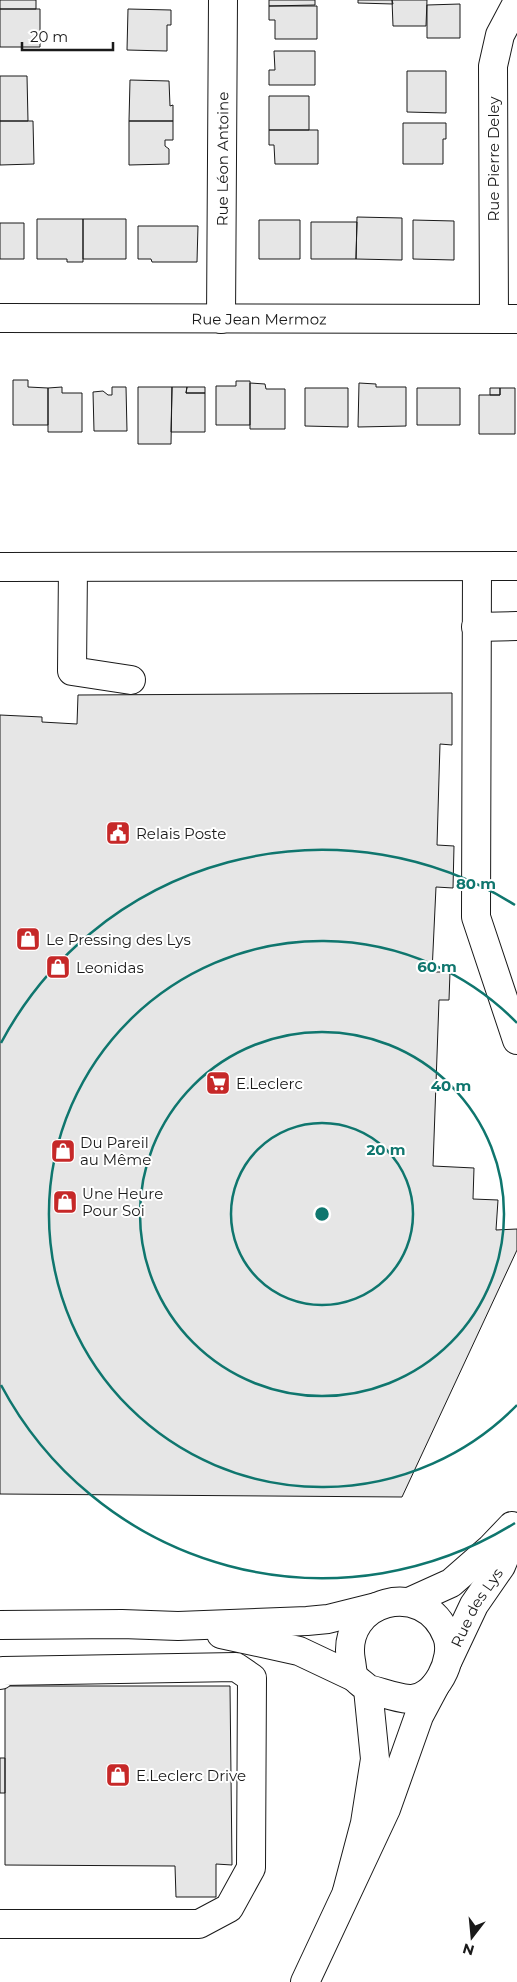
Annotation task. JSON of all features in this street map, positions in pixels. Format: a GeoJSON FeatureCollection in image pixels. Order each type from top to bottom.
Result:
{"type":"FeatureCollection","features":[{"type":"Feature","properties":{"kind":"street","name":"Rue Léon Antoine"},"geometry":{"type":"LineString","coordinates":[[221,319],[223,0]]}},
{"type":"Feature","properties":{"kind":"street","name":"Rue Pierre Deley"},"geometry":{"type":"LineString","coordinates":[[505,319],[493,66],[500,36],[517,4]]}},
{"type":"Feature","properties":{"kind":"street","name":"Rue Jean Mermoz"},"geometry":{"type":"LineString","coordinates":[[0,318],[505,319]]}},
{"type":"Feature","properties":{"kind":"street"},"geometry":{"type":"LineString","coordinates":[[0,567],[517,566]]}},
{"type":"Feature","properties":{"kind":"street"},"geometry":{"type":"LineString","coordinates":[[73,567],[72,671],[131,680]]}},
{"type":"Feature","properties":{"kind":"street"},"geometry":{"type":"LineString","coordinates":[[477,567],[476,917],[517,1040]]}},
{"type":"Feature","properties":{"kind":"street"},"geometry":{"type":"LineString","coordinates":[[476,627],[517,626]]}},
{"type":"Feature","properties":{"kind":"street","name":"Rue des Lys"},"geometry":{"type":"LineString","coordinates":[[409,1602],[451,1583],[517,1522]]}},
{"type":"Feature","properties":{"kind":"street","name":"Rue des Lys"},"geometry":{"type":"LineString","coordinates":[[448,1660],[474,1605],[501,1566],[517,1527]]}},
{"type":"Feature","properties":{"kind":"street"},"geometry":{"type":"LineString","coordinates":[[0,1625],[122,1624],[178,1626],[307,1621],[328,1619],[392,1601],[409,1602],[425,1608],[438,1621],[448,1638],[448,1660],[444,1674],[435,1686],[419,1716],[386,1810],[305,1982]]}},
{"type":"Feature","properties":{"kind":"street"},"geometry":{"type":"LineString","coordinates":[[347,1891],[365,1823],[375,1759],[361,1683],[350,1652],[353,1632],[362,1618],[376,1607]]}},
{"type":"Feature","properties":{"kind":"street"},"geometry":{"type":"LineString","coordinates":[[178,1626],[299,1651],[361,1683],[410,1700],[424,1694],[435,1686]]}},
{"type":"Feature","properties":{"kind":"street"},"geometry":{"type":"LineString","coordinates":[[0,1675],[3,1670],[236,1668],[252,1678],[251,1868],[229,1908],[199,1924],[0,1924]]}},
{"type":"Feature","properties":{"kind":"building"},"geometry":{"type":"Polygon","coordinates":[[[0,0],[36,0],[36,9],[0,9],[0,0]]]}},
{"type":"Feature","properties":{"kind":"building"},"geometry":{"type":"Polygon","coordinates":[[[269,0],[315,0],[315,5],[269,6],[269,0]]]}},
{"type":"Feature","properties":{"kind":"building"},"geometry":{"type":"Polygon","coordinates":[[[358,0],[392,0],[393,4],[358,3],[358,0]]]}},
{"type":"Feature","properties":{"kind":"building"},"geometry":{"type":"Polygon","coordinates":[[[392,0],[427,0],[426,26],[393,26],[392,0]]]}},
{"type":"Feature","properties":{"kind":"building"},"geometry":{"type":"Polygon","coordinates":[[[460,4],[460,38],[427,38],[427,5],[460,4]]]}},
{"type":"Feature","properties":{"kind":"building"},"geometry":{"type":"Polygon","coordinates":[[[269,6],[317,6],[317,39],[275,39],[275,20],[269,20],[269,6]]]}},
{"type":"Feature","properties":{"kind":"building"},"geometry":{"type":"Polygon","coordinates":[[[0,9],[40,9],[40,47],[0,47],[0,9]]]}},
{"type":"Feature","properties":{"kind":"building"},"geometry":{"type":"Polygon","coordinates":[[[128,9],[171,10],[171,25],[167,25],[167,51],[127,50],[128,9]]]}},
{"type":"Feature","properties":{"kind":"building"},"geometry":{"type":"Polygon","coordinates":[[[274,51],[315,51],[315,85],[269,85],[269,70],[275,70],[274,51]]]}},
{"type":"Feature","properties":{"kind":"building"},"geometry":{"type":"Polygon","coordinates":[[[407,71],[446,71],[446,113],[407,112],[407,71]]]}},
{"type":"Feature","properties":{"kind":"building"},"geometry":{"type":"Polygon","coordinates":[[[0,76],[27,76],[28,121],[0,121],[0,76]]]}},
{"type":"Feature","properties":{"kind":"building"},"geometry":{"type":"Polygon","coordinates":[[[130,80],[169,81],[170,106],[173,105],[173,121],[129,121],[130,80]]]}},
{"type":"Feature","properties":{"kind":"building"},"geometry":{"type":"Polygon","coordinates":[[[269,96],[309,96],[309,130],[269,130],[269,96]]]}},
{"type":"Feature","properties":{"kind":"building"},"geometry":{"type":"Polygon","coordinates":[[[0,121],[33,121],[34,164],[0,165],[0,121]]]}},
{"type":"Feature","properties":{"kind":"building"},"geometry":{"type":"Polygon","coordinates":[[[129,121],[173,121],[173,140],[165,140],[165,146],[169,149],[169,164],[129,165],[129,121]]]}},
{"type":"Feature","properties":{"kind":"building"},"geometry":{"type":"Polygon","coordinates":[[[403,123],[446,123],[446,139],[443,139],[443,164],[403,164],[403,123]]]}},
{"type":"Feature","properties":{"kind":"building"},"geometry":{"type":"Polygon","coordinates":[[[269,130],[318,130],[318,164],[275,164],[274,145],[269,145],[269,130]]]}},
{"type":"Feature","properties":{"kind":"building"},"geometry":{"type":"Polygon","coordinates":[[[357,217],[402,218],[402,260],[356,259],[357,217]]]}},
{"type":"Feature","properties":{"kind":"building"},"geometry":{"type":"Polygon","coordinates":[[[37,219],[83,219],[83,262],[67,262],[67,259],[37,259],[37,219]]]}},
{"type":"Feature","properties":{"kind":"building"},"geometry":{"type":"Polygon","coordinates":[[[83,219],[126,219],[126,259],[83,259],[83,219]]]}},
{"type":"Feature","properties":{"kind":"building"},"geometry":{"type":"Polygon","coordinates":[[[259,220],[300,220],[300,259],[259,259],[259,220]]]}},
{"type":"Feature","properties":{"kind":"building"},"geometry":{"type":"Polygon","coordinates":[[[413,220],[454,221],[454,260],[413,259],[413,220]]]}},
{"type":"Feature","properties":{"kind":"building"},"geometry":{"type":"Polygon","coordinates":[[[311,222],[357,222],[356,259],[311,259],[311,222]]]}},
{"type":"Feature","properties":{"kind":"building"},"geometry":{"type":"Polygon","coordinates":[[[0,223],[24,223],[24,259],[0,259],[0,223]]]}},
{"type":"Feature","properties":{"kind":"building"},"geometry":{"type":"Polygon","coordinates":[[[138,226],[198,226],[197,262],[152,262],[151,259],[138,259],[138,226]]]}},
{"type":"Feature","properties":{"kind":"building"},"geometry":{"type":"Polygon","coordinates":[[[13,380],[28,380],[28,387],[48,388],[48,425],[13,425],[13,380]]]}},
{"type":"Feature","properties":{"kind":"building"},"geometry":{"type":"Polygon","coordinates":[[[236,381],[250,381],[250,425],[216,425],[216,386],[236,386],[236,381]]]}},
{"type":"Feature","properties":{"kind":"building"},"geometry":{"type":"Polygon","coordinates":[[[250,383],[265,384],[266,389],[285,389],[285,429],[250,429],[250,383]]]}},
{"type":"Feature","properties":{"kind":"building"},"geometry":{"type":"Polygon","coordinates":[[[359,383],[376,384],[376,387],[406,387],[406,426],[358,427],[359,383]]]}},
{"type":"Feature","properties":{"kind":"building"},"geometry":{"type":"Polygon","coordinates":[[[62,387],[62,393],[82,393],[82,432],[48,432],[48,388],[62,387]]]}},
{"type":"Feature","properties":{"kind":"building"},"geometry":{"type":"Polygon","coordinates":[[[112,387],[126,387],[127,431],[94,431],[93,392],[103,391],[108,395],[112,395],[112,387]]]}},
{"type":"Feature","properties":{"kind":"building"},"geometry":{"type":"Polygon","coordinates":[[[138,387],[172,387],[171,444],[138,444],[138,387]]]}},
{"type":"Feature","properties":{"kind":"building"},"geometry":{"type":"Polygon","coordinates":[[[172,387],[187,387],[186,393],[205,393],[205,432],[171,432],[172,387]]]}},
{"type":"Feature","properties":{"kind":"building"},"geometry":{"type":"Polygon","coordinates":[[[187,387],[205,387],[205,393],[186,393],[187,387]]]}},
{"type":"Feature","properties":{"kind":"building"},"geometry":{"type":"Polygon","coordinates":[[[305,388],[348,388],[348,427],[305,426],[305,388]]]}},
{"type":"Feature","properties":{"kind":"building"},"geometry":{"type":"Polygon","coordinates":[[[417,388],[460,388],[460,425],[417,425],[417,388]]]}},
{"type":"Feature","properties":{"kind":"building"},"geometry":{"type":"Polygon","coordinates":[[[490,388],[500,388],[500,395],[490,395],[490,388]]]}},
{"type":"Feature","properties":{"kind":"building"},"geometry":{"type":"Polygon","coordinates":[[[500,388],[515,388],[515,434],[479,434],[479,395],[500,395],[500,388]]]}},
{"type":"Feature","properties":{"kind":"building","name":"E.Leclerc"},"geometry":{"type":"Polygon","coordinates":[[[452,693],[452,745],[440,744],[437,845],[454,846],[453,888],[436,887],[432,972],[450,972],[449,1000],[439,1000],[433,1166],[474,1168],[473,1199],[498,1200],[496,1230],[517,1229],[517,1250],[402,1497],[0,1494],[0,715],[42,717],[42,722],[77,724],[78,695],[452,693]]]}},
{"type":"Feature","properties":{"kind":"building","name":"E.Leclerc Drive"},"geometry":{"type":"Polygon","coordinates":[[[5,1686],[230,1686],[232,1865],[216,1864],[216,1897],[176,1897],[175,1866],[5,1865],[5,1686]]]}},
{"type":"Feature","properties":{"kind":"building"},"geometry":{"type":"Polygon","coordinates":[[[0,1758],[5,1758],[5,1793],[0,1793],[0,1758]]]}},
{"type":"Feature","properties":{"kind":"place","name":"Relais Poste"},"geometry":{"type":"Point","coordinates":[118,833]}},
{"type":"Feature","properties":{"kind":"place","name":"Le Pressing des Lys"},"geometry":{"type":"Point","coordinates":[28,939]}},
{"type":"Feature","properties":{"kind":"place","name":"Leonidas"},"geometry":{"type":"Point","coordinates":[58,967]}},
{"type":"Feature","properties":{"kind":"place","name":"E.Leclerc"},"geometry":{"type":"Point","coordinates":[218,1083]}},
{"type":"Feature","properties":{"kind":"place","name":"Du Pareil au Même"},"geometry":{"type":"Point","coordinates":[63,1151]}},
{"type":"Feature","properties":{"kind":"place","name":"Une Heure Pour Soi"},"geometry":{"type":"Point","coordinates":[65,1202]}},
{"type":"Feature","properties":{"kind":"place","name":"E.Leclerc Drive"},"geometry":{"type":"Point","coordinates":[118,1775]}}]}
